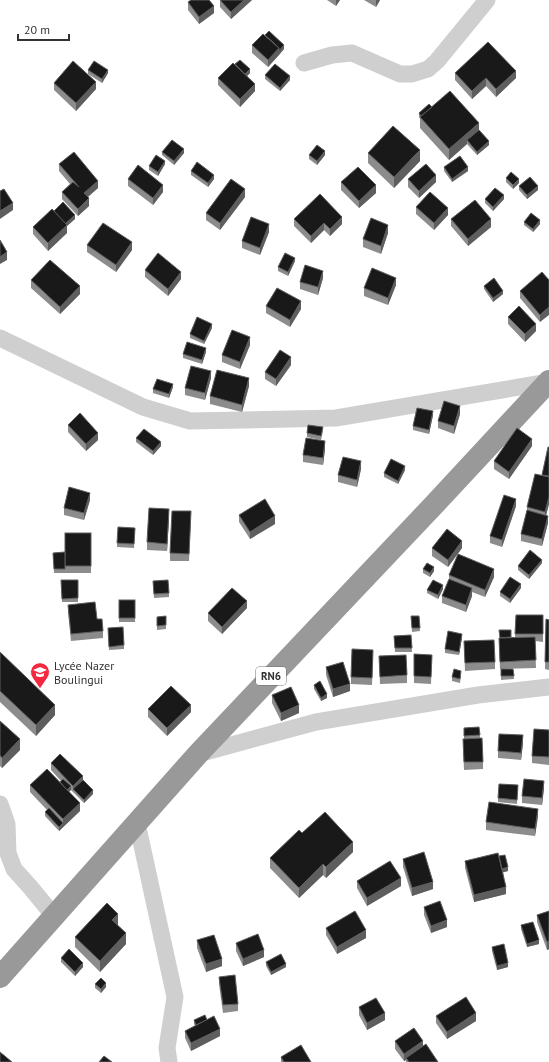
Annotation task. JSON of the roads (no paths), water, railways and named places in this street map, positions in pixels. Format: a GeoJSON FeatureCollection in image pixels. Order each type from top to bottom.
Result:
{"type":"FeatureCollection","features":[{"type":"Feature","properties":{"kind":"highway","name":"RN6"},"geometry":{"type":"LineString","coordinates":[[0,977],[198,754],[549,382]]}},
{"type":"Feature","properties":{"kind":"street"},"geometry":{"type":"LineString","coordinates":[[304,62],[332,55],[352,53],[400,74],[412,74],[428,70],[487,0]]}},
{"type":"Feature","properties":{"kind":"street"},"geometry":{"type":"LineString","coordinates":[[0,338],[143,407],[190,421],[336,418],[549,382]]}},
{"type":"Feature","properties":{"kind":"street"},"geometry":{"type":"LineString","coordinates":[[198,754],[316,722],[478,696],[549,688]]}},
{"type":"Feature","properties":{"kind":"street"},"geometry":{"type":"LineString","coordinates":[[0,804],[7,824],[8,853],[14,869],[54,916]]}},
{"type":"Feature","properties":{"kind":"street"},"geometry":{"type":"LineString","coordinates":[[137,823],[175,997],[167,1048],[169,1062]]}},
{"type":"Feature","properties":{"kind":"place","name":"Lycée Nazer Boulingui"},"geometry":{"type":"Point","coordinates":[40,689]}}]}
